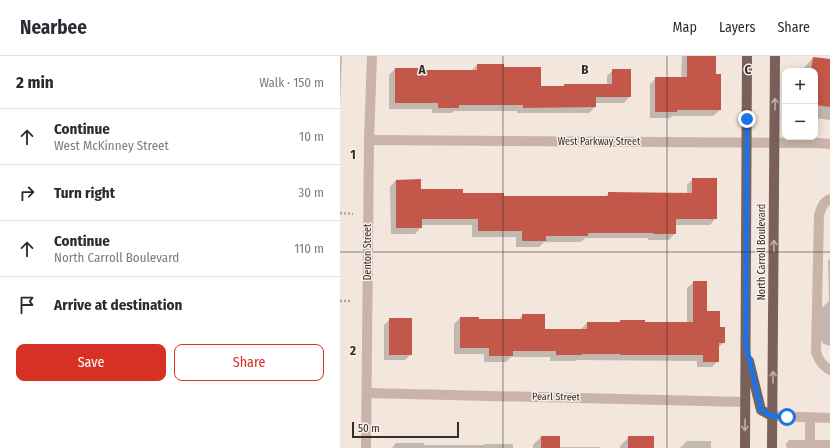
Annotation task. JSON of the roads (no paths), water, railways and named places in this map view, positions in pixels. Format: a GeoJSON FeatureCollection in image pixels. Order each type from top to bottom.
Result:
{"type":"FeatureCollection","features":[{"type":"Feature","properties":{"kind":"main road","name":"North Carroll Boulevard"},"geometry":{"type":"LineString","coordinates":[[745,448],[747,56]]}},
{"type":"Feature","properties":{"kind":"main road","name":"North Carroll Boulevard"},"geometry":{"type":"LineString","coordinates":[[772,448],[775,56]]}},
{"type":"Feature","properties":{"kind":"main road"},"geometry":{"type":"LineString","coordinates":[[746,345],[761,410],[772,416]]}},
{"type":"Feature","properties":{"kind":"street","name":"Denton Street"},"geometry":{"type":"LineString","coordinates":[[366,448],[369,140],[372,56]]}},
{"type":"Feature","properties":{"kind":"street","name":"West Parkway Street"},"geometry":{"type":"LineString","coordinates":[[369,140],[830,144]]}},
{"type":"Feature","properties":{"kind":"street"},"geometry":{"type":"LineString","coordinates":[[830,199],[822,206],[819,215],[816,352],[818,359],[823,366],[830,370]]}},
{"type":"Feature","properties":{"kind":"street","name":"Pearl Street"},"geometry":{"type":"LineString","coordinates":[[367,393],[745,402]]}},
{"type":"Feature","properties":{"kind":"street"},"geometry":{"type":"LineString","coordinates":[[772,416],[830,418]]}},
{"type":"Feature","properties":{"kind":"street"},"geometry":{"type":"LineString","coordinates":[[810,418],[810,445]]}},
{"type":"Feature","properties":{"kind":"street"},"geometry":{"type":"LineString","coordinates":[[791,445],[830,445]]}}]}
